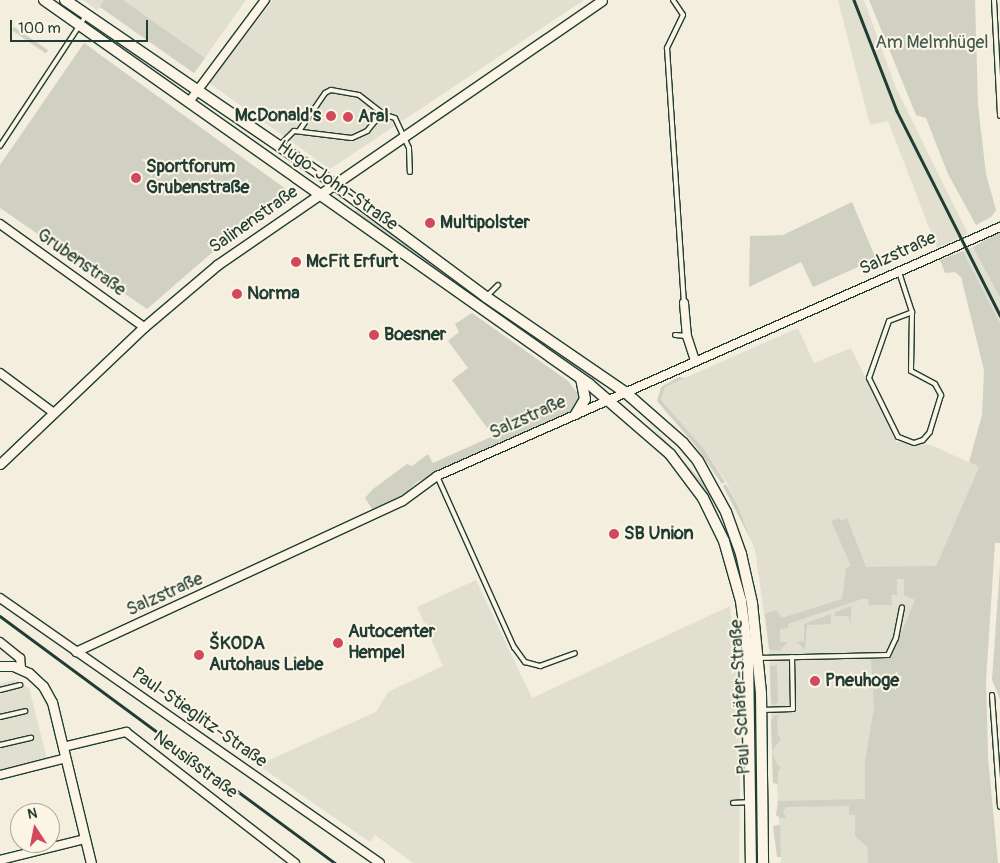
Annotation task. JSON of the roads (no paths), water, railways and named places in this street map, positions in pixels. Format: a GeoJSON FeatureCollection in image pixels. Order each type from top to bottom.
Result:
{"type":"FeatureCollection","features":[{"type":"Feature","properties":{"kind":"main road","name":"Hugo-John-Straße"},"geometry":{"type":"LineString","coordinates":[[44,0],[610,399]]}},
{"type":"Feature","properties":{"kind":"main road","name":"Hugo-John-Straße"},"geometry":{"type":"LineString","coordinates":[[65,0],[333,183],[486,297],[625,392]]}},
{"type":"Feature","properties":{"kind":"main road"},"geometry":{"type":"LineString","coordinates":[[576,414],[585,399],[581,379]]}},
{"type":"Feature","properties":{"kind":"main road","name":"Paul-Schäfer-Straße"},"geometry":{"type":"LineString","coordinates":[[625,392],[683,443],[698,462],[726,512],[741,554],[758,658],[761,710],[763,863]]}},
{"type":"Feature","properties":{"kind":"main road","name":"Paul-Schäfer-Straße"},"geometry":{"type":"LineString","coordinates":[[610,399],[664,448],[691,480],[727,550],[741,601],[748,655],[751,863]]}},
{"type":"Feature","properties":{"kind":"street"},"geometry":{"type":"LineString","coordinates":[[189,102],[265,0]]}},
{"type":"Feature","properties":{"kind":"street","name":"Salinenstraße"},"geometry":{"type":"LineString","coordinates":[[0,464],[144,326],[217,265],[333,183],[602,0]]}},
{"type":"Feature","properties":{"kind":"street","name":"Grubenstraße"},"geometry":{"type":"LineString","coordinates":[[1,225],[144,326]]}},
{"type":"Feature","properties":{"kind":"street","name":"Salzstraße"},"geometry":{"type":"LineString","coordinates":[[76,652],[268,569],[403,501],[437,476],[695,360],[1000,227]]}},
{"type":"Feature","properties":{"kind":"street"},"geometry":{"type":"LineString","coordinates":[[684,304],[687,336],[695,360]]}},
{"type":"Feature","properties":{"kind":"street"},"geometry":{"type":"LineString","coordinates":[[0,373],[54,413]]}},
{"type":"Feature","properties":{"kind":"street","name":"Paul-Stieglitz-Straße"},"geometry":{"type":"LineString","coordinates":[[0,598],[380,863]]}},
{"type":"Feature","properties":{"kind":"street"},"geometry":{"type":"LineString","coordinates":[[0,642],[20,658],[20,668]]}},
{"type":"Feature","properties":{"kind":"street"},"geometry":{"type":"LineString","coordinates":[[0,666],[20,668],[37,679],[47,692],[64,747],[91,863]]}},
{"type":"Feature","properties":{"kind":"street","name":"Neusißstraße"},"geometry":{"type":"LineString","coordinates":[[64,747],[126,732],[295,863]]}},
{"type":"Feature","properties":{"kind":"street"},"geometry":{"type":"LineString","coordinates":[[0,775],[66,758]]}},
{"type":"Feature","properties":{"kind":"street"},"geometry":{"type":"LineString","coordinates":[[0,860],[85,839]]}},
{"type":"Feature","properties":{"kind":"lane"},"geometry":{"type":"LineString","coordinates":[[673,0],[683,15],[667,48],[684,304]]}},
{"type":"Feature","properties":{"kind":"lane"},"geometry":{"type":"LineString","coordinates":[[994,0],[1000,116]]}},
{"type":"Feature","properties":{"kind":"lane"},"geometry":{"type":"LineString","coordinates":[[0,146],[87,15]]}},
{"type":"Feature","properties":{"kind":"lane"},"geometry":{"type":"LineString","coordinates":[[299,131],[325,93],[332,90],[359,95],[385,115],[395,118],[409,148],[410,172]]}},
{"type":"Feature","properties":{"kind":"lane"},"geometry":{"type":"LineString","coordinates":[[278,147],[294,131],[352,138],[367,131],[375,121],[385,115]]}},
{"type":"Feature","properties":{"kind":"lane"},"geometry":{"type":"LineString","coordinates":[[899,272],[912,312],[911,371],[935,384],[941,395],[930,432],[923,440],[914,443],[898,437],[869,378],[889,321],[912,312]]}},
{"type":"Feature","properties":{"kind":"lane"},"geometry":{"type":"LineString","coordinates":[[486,297],[498,285]]}},
{"type":"Feature","properties":{"kind":"lane"},"geometry":{"type":"LineString","coordinates":[[675,335],[687,336]]}},
{"type":"Feature","properties":{"kind":"lane"},"geometry":{"type":"LineString","coordinates":[[437,476],[514,647],[525,662],[540,666],[575,653]]}},
{"type":"Feature","properties":{"kind":"lane"},"geometry":{"type":"LineString","coordinates":[[758,658],[888,655],[896,638],[902,608]]}},
{"type":"Feature","properties":{"kind":"lane"},"geometry":{"type":"LineString","coordinates":[[761,710],[793,709],[792,658]]}},
{"type":"Feature","properties":{"kind":"lane"},"geometry":{"type":"LineString","coordinates":[[0,690],[20,685]]}},
{"type":"Feature","properties":{"kind":"lane"},"geometry":{"type":"LineString","coordinates":[[992,695],[1000,807]]}},
{"type":"Feature","properties":{"kind":"lane"},"geometry":{"type":"LineString","coordinates":[[0,717],[25,711]]}},
{"type":"Feature","properties":{"kind":"lane"},"geometry":{"type":"LineString","coordinates":[[0,745],[31,738]]}},
{"type":"Feature","properties":{"kind":"lane"},"geometry":{"type":"LineString","coordinates":[[733,803],[763,802]]}},
{"type":"Feature","properties":{"kind":"railway"},"geometry":{"type":"LineString","coordinates":[[854,0],[897,111],[1000,315]]}},
{"type":"Feature","properties":{"kind":"railway"},"geometry":{"type":"LineString","coordinates":[[0,616],[335,863]]}},
{"type":"Feature","properties":{"kind":"place","name":"McDonald's"},"geometry":{"type":"Point","coordinates":[331,116]}},
{"type":"Feature","properties":{"kind":"place","name":"Aral"},"geometry":{"type":"Point","coordinates":[348,117]}},
{"type":"Feature","properties":{"kind":"place","name":"Sportforum Grubenstraße"},"geometry":{"type":"Point","coordinates":[136,178]}},
{"type":"Feature","properties":{"kind":"place","name":"Multipolster"},"geometry":{"type":"Point","coordinates":[430,223]}},
{"type":"Feature","properties":{"kind":"place","name":"McFit Erfurt"},"geometry":{"type":"Point","coordinates":[296,262]}},
{"type":"Feature","properties":{"kind":"place","name":"Norma"},"geometry":{"type":"Point","coordinates":[237,294]}},
{"type":"Feature","properties":{"kind":"place","name":"Boesner"},"geometry":{"type":"Point","coordinates":[374,335]}},
{"type":"Feature","properties":{"kind":"place","name":"SB Union"},"geometry":{"type":"Point","coordinates":[614,534]}},
{"type":"Feature","properties":{"kind":"place","name":"Autocenter Hempel"},"geometry":{"type":"Point","coordinates":[338,643]}},
{"type":"Feature","properties":{"kind":"place","name":"ŠKODA Autohaus Liebe"},"geometry":{"type":"Point","coordinates":[199,655]}},
{"type":"Feature","properties":{"kind":"place","name":"Pneuhoge"},"geometry":{"type":"Point","coordinates":[815,681]}},
{"type":"Feature","properties":{"kind":"park label","name":"Am Melmhügel"},"geometry":{"type":"Point","coordinates":[932,43]}}]}
